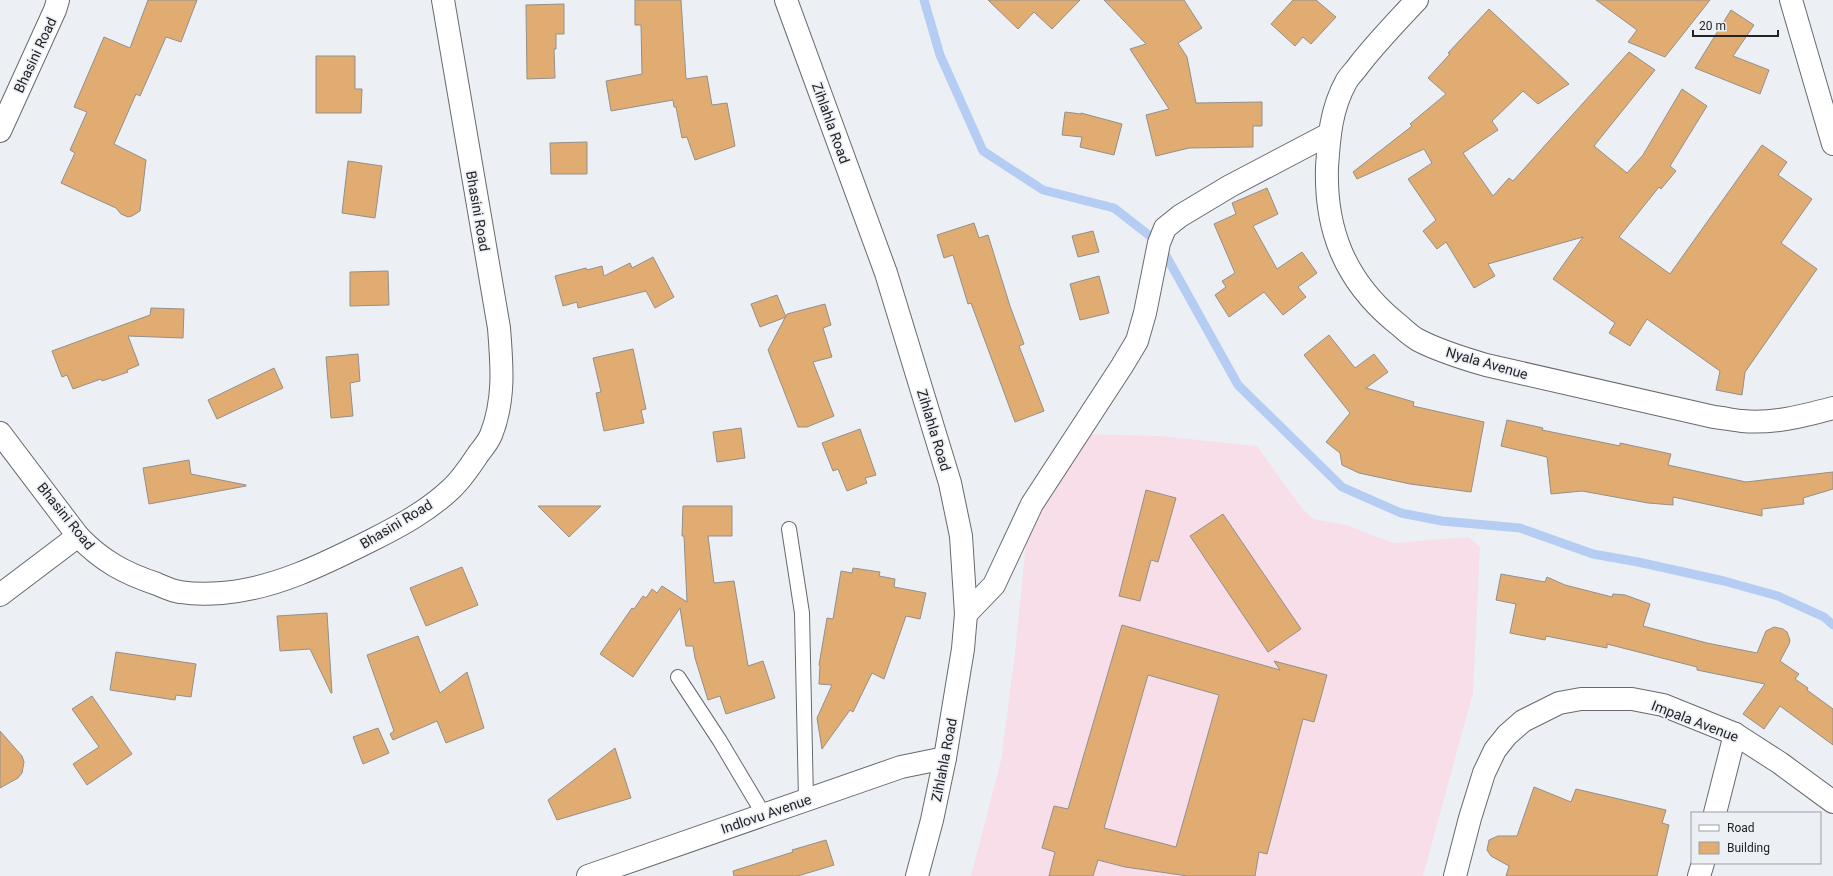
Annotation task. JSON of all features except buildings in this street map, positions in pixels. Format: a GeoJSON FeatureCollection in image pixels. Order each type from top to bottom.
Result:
{"type":"FeatureCollection","features":[{"type":"Feature","properties":{"kind":"street","name":"Bhasini Road"},"geometry":{"type":"LineString","coordinates":[[0,131],[55,10],[58,0]]}},
{"type":"Feature","properties":{"kind":"street","name":"Bhasini Road"},"geometry":{"type":"LineString","coordinates":[[0,433],[78,536],[92,551],[112,565],[132,576],[178,592],[222,593],[255,588],[296,575],[343,555],[417,515],[451,489],[471,465],[490,436],[500,405],[503,367],[499,328],[443,0]]}},
{"type":"Feature","properties":{"kind":"street","name":"Zihlahla Road"},"geometry":{"type":"LineString","coordinates":[[786,0],[886,274],[950,483],[961,536],[966,614],[956,699],[932,820],[917,876]]}},
{"type":"Feature","properties":{"kind":"street","name":"Nyala Avenue"},"geometry":{"type":"LineString","coordinates":[[1417,0],[1371,49],[1346,82],[1331,120],[1329,134],[1327,180],[1330,214],[1338,244],[1349,270],[1366,293],[1385,313],[1416,339],[1450,354],[1486,365],[1714,417],[1742,421],[1771,421],[1799,417],[1833,408]]}},
{"type":"Feature","properties":{"kind":"street"},"geometry":{"type":"LineString","coordinates":[[1791,0],[1833,144]]}},
{"type":"Feature","properties":{"kind":"street"},"geometry":{"type":"LineString","coordinates":[[966,614],[994,585],[1032,504],[1137,341],[1145,314],[1159,243],[1165,228],[1186,212],[1230,186],[1329,134]]}},
{"type":"Feature","properties":{"kind":"street"},"geometry":{"type":"LineString","coordinates":[[0,595],[78,536]]}},
{"type":"Feature","properties":{"kind":"street","name":"Impala Avenue"},"geometry":{"type":"LineString","coordinates":[[1455,876],[1482,780],[1495,750],[1512,730],[1523,721],[1559,703],[1581,699],[1632,699],[1663,705],[1735,734],[1780,763],[1833,802]]}},
{"type":"Feature","properties":{"kind":"street"},"geometry":{"type":"LineString","coordinates":[[1715,812],[1735,734]]}},
{"type":"Feature","properties":{"kind":"street","name":"Indlovu Avenue"},"geometry":{"type":"LineString","coordinates":[[588,876],[902,767],[945,758]]}},
{"type":"Feature","properties":{"kind":"street"},"geometry":{"type":"LineString","coordinates":[[1699,876],[1703,864]]}},
{"type":"Feature","properties":{"kind":"lane"},"geometry":{"type":"LineString","coordinates":[[789,529],[802,613],[806,800]]}},
{"type":"Feature","properties":{"kind":"lane"},"geometry":{"type":"LineString","coordinates":[[678,677],[720,741],[764,815]]}},
{"type":"Feature","properties":{"kind":"shaded area"},"geometry":{"type":"Polygon","coordinates":[[[1081,434],[1160,436],[1257,446],[1301,507],[1313,519],[1347,525],[1393,543],[1469,537],[1480,547],[1473,693],[1423,876],[971,876],[1001,760],[1015,653],[1029,514],[1081,434]]]}},
{"type":"Feature","properties":{"kind":"waterway"},"geometry":{"type":"LineString","coordinates":[[924,0],[940,55],[983,151],[1043,190],[1114,208],[1159,243],[1238,385],[1342,487],[1401,513],[1442,521],[1520,528],[1593,554],[1638,562],[1724,581],[1778,596],[1824,617],[1833,625]]}}]}
